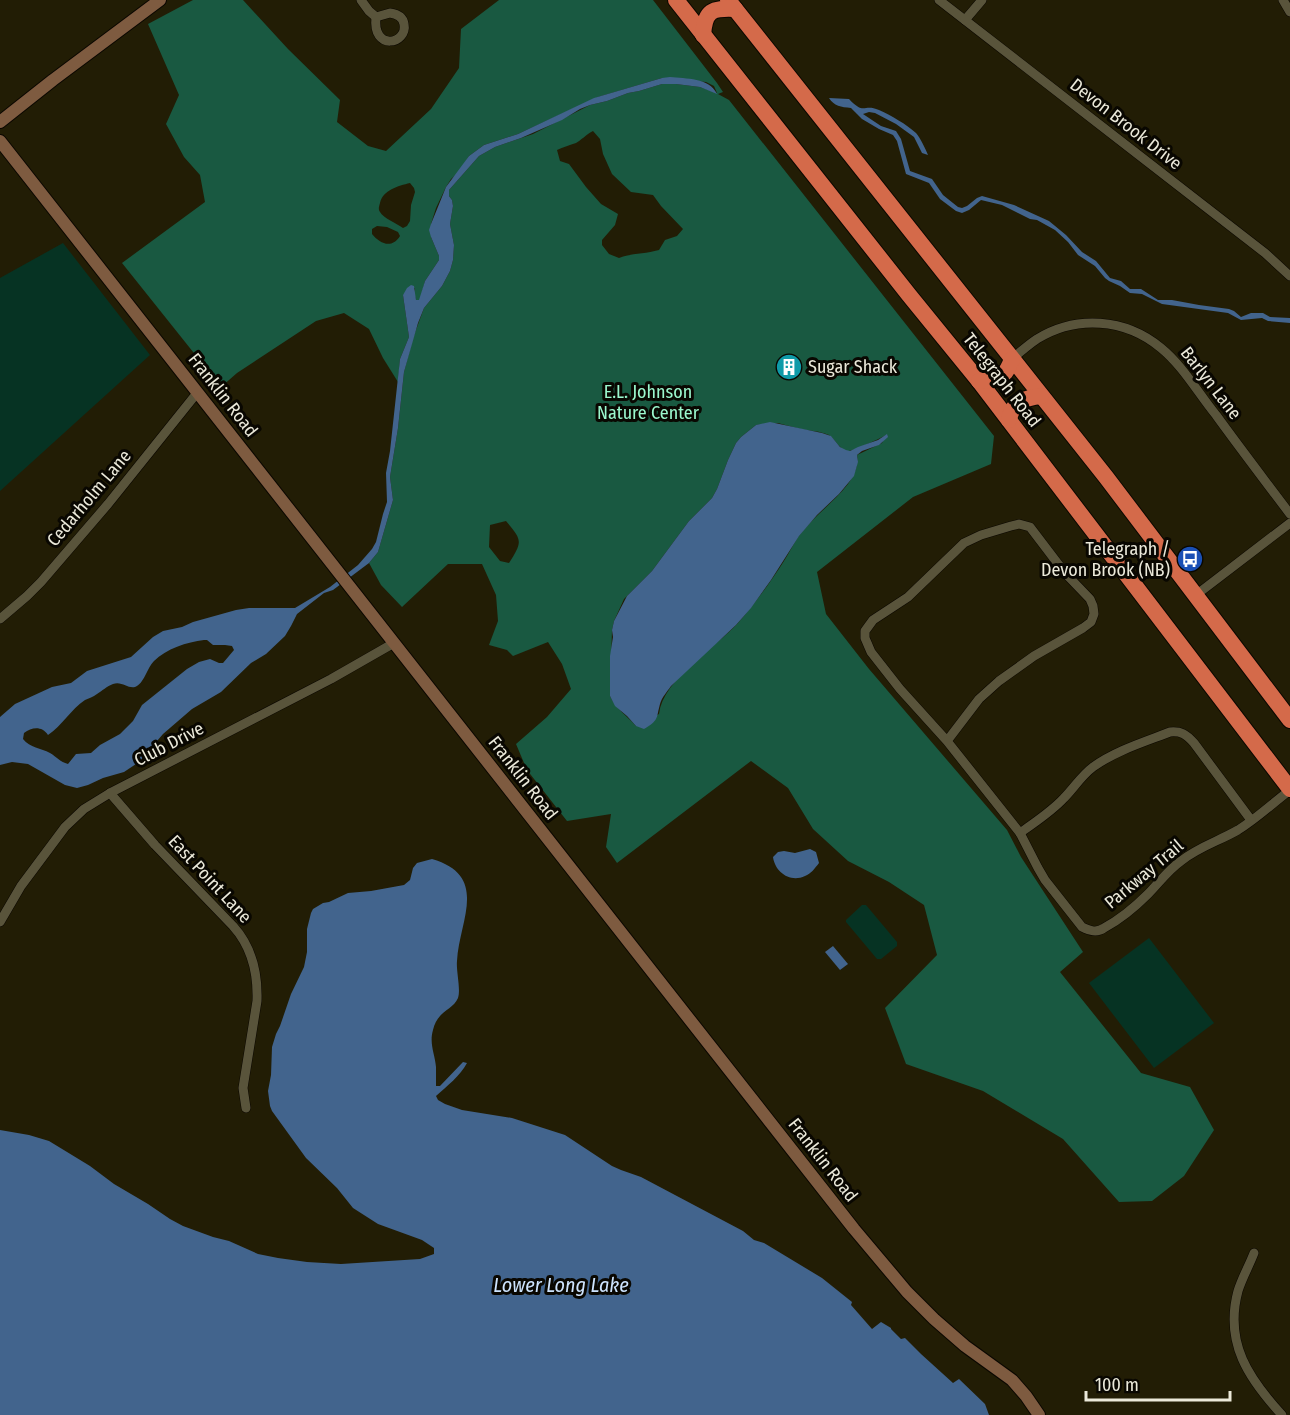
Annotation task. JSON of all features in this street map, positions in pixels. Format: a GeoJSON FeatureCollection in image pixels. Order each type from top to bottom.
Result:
{"type":"FeatureCollection","features":[{"type":"Feature","properties":{"kind":"highway","name":"Telegraph Road"},"geometry":{"type":"LineString","coordinates":[[676,0],[979,381],[1290,790]]}},
{"type":"Feature","properties":{"kind":"highway","name":"Telegraph Road"},"geometry":{"type":"LineString","coordinates":[[732,4],[1041,396],[1290,720]]}},
{"type":"Feature","properties":{"kind":"highway"},"geometry":{"type":"LineString","coordinates":[[703,35],[704,21],[712,12],[732,4]]}},
{"type":"Feature","properties":{"kind":"highway"},"geometry":{"type":"LineString","coordinates":[[979,381],[1000,378],[1008,370],[1012,359]]}},
{"type":"Feature","properties":{"kind":"highway"},"geometry":{"type":"LineString","coordinates":[[1009,420],[1010,414],[1021,400],[1041,396]]}},
{"type":"Feature","properties":{"kind":"street"},"geometry":{"type":"LineString","coordinates":[[0,122],[160,0]]}},
{"type":"Feature","properties":{"kind":"street"},"geometry":{"type":"LineString","coordinates":[[361,0],[376,17]]}},
{"type":"Feature","properties":{"kind":"street","name":"Devon Brook Drive"},"geometry":{"type":"LineString","coordinates":[[939,0],[1265,253],[1290,276]]}},
{"type":"Feature","properties":{"kind":"street"},"geometry":{"type":"LineString","coordinates":[[965,20],[982,0]]}},
{"type":"Feature","properties":{"kind":"street"},"geometry":{"type":"LineString","coordinates":[[1282,0],[1290,12]]}},
{"type":"Feature","properties":{"kind":"street","name":"Franklin Road"},"geometry":{"type":"LineString","coordinates":[[0,141],[860,1237],[907,1292],[934,1319],[965,1346],[1012,1380],[1039,1415]]}},
{"type":"Feature","properties":{"kind":"street","name":"Barlyn Lane"},"geometry":{"type":"LineString","coordinates":[[1012,359],[1031,343],[1050,332],[1082,323],[1098,322],[1123,327],[1149,339],[1182,370],[1290,514]]}},
{"type":"Feature","properties":{"kind":"street","name":"Cedarholm Lane"},"geometry":{"type":"LineString","coordinates":[[0,619],[41,582],[108,504],[197,393]]}},
{"type":"Feature","properties":{"kind":"street"},"geometry":{"type":"LineString","coordinates":[[1196,595],[1290,523]]}},
{"type":"Feature","properties":{"kind":"street"},"geometry":{"type":"LineString","coordinates":[[947,741],[979,699],[993,686],[1034,656],[1083,628],[1091,622],[1094,614],[1090,599],[1065,573],[1034,530],[1026,525],[1011,526],[964,543],[908,597],[873,620],[865,631],[865,638],[871,652],[947,741],[1020,833],[1058,804],[1081,777],[1095,765],[1140,744],[1177,731],[1183,733],[1194,743],[1251,820]]}},
{"type":"Feature","properties":{"kind":"street","name":"Club Drive"},"geometry":{"type":"LineString","coordinates":[[0,922],[21,886],[65,827],[84,809],[110,793],[322,684],[394,643]]}},
{"type":"Feature","properties":{"kind":"street","name":"Parkway Trail"},"geometry":{"type":"LineString","coordinates":[[1020,833],[1050,886],[1082,927],[1096,931],[1107,927],[1140,901],[1181,860],[1240,829],[1290,790]]}},
{"type":"Feature","properties":{"kind":"street","name":"East Point Lane"},"geometry":{"type":"LineString","coordinates":[[110,793],[155,845],[233,926],[248,948],[255,970],[257,1001],[243,1088],[246,1108]]}},
{"type":"Feature","properties":{"kind":"street"},"geometry":{"type":"LineString","coordinates":[[1254,1253],[1238,1292],[1235,1320],[1236,1342],[1249,1374],[1282,1415]]}},
{"type":"Feature","properties":{"kind":"green space","name":"E.L. Johnson Nature Center"},"geometry":{"type":"Polygon","coordinates":[[[193,0],[243,0],[288,49],[340,100],[337,122],[368,146],[386,151],[431,109],[459,68],[461,29],[499,0],[653,0],[717,83],[723,92],[718,94],[729,100],[994,436],[991,464],[913,497],[817,572],[826,614],[869,669],[1007,830],[1021,857],[1083,952],[1060,972],[1141,1073],[1190,1087],[1214,1130],[1184,1176],[1152,1201],[1119,1202],[1063,1139],[983,1091],[906,1064],[885,1008],[937,955],[924,905],[889,882],[848,861],[813,829],[788,788],[751,761],[617,863],[606,847],[611,814],[567,821],[527,770],[516,744],[547,717],[571,689],[562,664],[548,642],[513,656],[507,650],[489,645],[498,621],[496,595],[482,564],[448,564],[402,607],[381,585],[369,563],[378,552],[393,500],[390,477],[404,372],[413,338],[424,308],[442,286],[453,260],[454,245],[450,224],[453,206],[449,190],[479,156],[495,147],[533,134],[590,105],[662,84],[700,87],[717,93],[714,86],[706,82],[662,78],[598,97],[518,134],[484,145],[469,156],[446,187],[431,224],[431,237],[439,260],[425,281],[420,300],[416,300],[415,288],[403,295],[409,337],[400,359],[398,382],[369,329],[344,313],[316,321],[237,373],[221,387],[122,263],[205,202],[200,175],[184,157],[166,124],[179,95],[148,24],[193,0]],[[593,131],[576,143],[557,150],[560,161],[569,164],[601,204],[618,214],[615,225],[602,240],[602,245],[609,254],[619,258],[659,250],[665,240],[677,236],[683,229],[653,195],[631,192],[612,174],[603,154],[600,139],[593,131]],[[410,183],[396,187],[384,195],[379,208],[384,216],[403,228],[410,221],[415,192],[410,183]],[[377,226],[372,229],[372,234],[386,244],[393,243],[400,236],[398,232],[387,227],[377,226]],[[778,423],[756,425],[736,443],[712,498],[689,521],[652,571],[624,599],[614,621],[610,696],[618,708],[636,726],[659,714],[663,701],[680,676],[738,623],[773,577],[798,537],[848,484],[856,470],[857,455],[882,443],[886,435],[850,451],[842,448],[829,435],[778,423]],[[506,521],[490,525],[489,547],[500,561],[509,563],[517,550],[519,541],[506,521]]]}},
{"type":"Feature","properties":{"kind":"green space"},"geometry":{"type":"Polygon","coordinates":[[[63,243],[150,355],[0,491],[0,278],[63,243]]]}},
{"type":"Feature","properties":{"kind":"green space"},"geometry":{"type":"Polygon","coordinates":[[[862,905],[866,905],[897,942],[897,946],[881,959],[877,959],[846,922],[862,905]]]}},
{"type":"Feature","properties":{"kind":"green space"},"geometry":{"type":"Polygon","coordinates":[[[1149,938],[1214,1023],[1154,1068],[1089,983],[1149,938]]]}},
{"type":"Feature","properties":{"kind":"water"},"geometry":{"type":"Polygon","coordinates":[[[662,78],[683,78],[703,82],[709,84],[717,94],[700,87],[662,84],[590,105],[562,120],[495,147],[479,156],[449,190],[453,206],[450,224],[454,245],[453,260],[442,286],[424,308],[404,372],[390,477],[393,500],[378,552],[369,563],[297,614],[285,636],[266,654],[251,663],[221,692],[192,709],[163,734],[139,762],[124,772],[77,788],[65,785],[28,764],[12,762],[0,765],[0,717],[15,704],[52,687],[71,683],[87,671],[131,657],[163,631],[236,610],[295,608],[330,587],[358,565],[376,542],[387,502],[386,473],[400,359],[409,337],[403,295],[411,285],[414,286],[416,300],[419,300],[425,281],[439,260],[429,230],[446,187],[469,156],[484,145],[518,134],[594,98],[662,78]],[[207,640],[191,642],[159,657],[135,687],[116,683],[85,700],[48,735],[43,730],[34,729],[24,733],[23,739],[68,764],[76,754],[91,753],[120,734],[133,721],[142,705],[187,669],[210,659],[223,663],[234,650],[232,646],[213,645],[207,640]]]}},
{"type":"Feature","properties":{"kind":"water"},"geometry":{"type":"Polygon","coordinates":[[[829,98],[849,99],[858,107],[879,110],[899,120],[916,133],[928,155],[922,153],[914,137],[896,124],[875,113],[863,114],[881,126],[896,131],[901,139],[910,171],[932,179],[943,195],[958,207],[967,206],[982,196],[1014,205],[1049,221],[1082,252],[1096,261],[1110,278],[1121,281],[1130,289],[1141,289],[1158,300],[1229,309],[1241,317],[1251,313],[1263,313],[1270,317],[1290,318],[1290,323],[1268,321],[1262,318],[1241,320],[1228,313],[1162,304],[1142,294],[1130,293],[1109,281],[1095,266],[1078,255],[1055,230],[1037,220],[1030,219],[1002,205],[981,200],[969,210],[962,213],[956,211],[940,199],[929,183],[906,174],[897,141],[893,135],[862,119],[851,108],[838,106],[829,98]]]}},
{"type":"Feature","properties":{"kind":"water"},"geometry":{"type":"Polygon","coordinates":[[[770,422],[831,436],[840,447],[850,451],[887,434],[888,437],[879,445],[857,455],[858,462],[854,476],[799,536],[751,608],[671,686],[661,701],[655,721],[644,729],[636,726],[615,706],[610,696],[610,656],[614,621],[627,596],[652,571],[689,521],[712,498],[736,443],[756,425],[770,422]]]}},
{"type":"Feature","properties":{"kind":"water"},"geometry":{"type":"Polygon","coordinates":[[[810,849],[816,852],[819,863],[805,876],[794,878],[784,875],[774,862],[773,857],[778,852],[795,853],[810,849]]]}},
{"type":"Feature","properties":{"kind":"water","name":"Lower Long Lake"},"geometry":{"type":"Polygon","coordinates":[[[432,859],[450,867],[461,876],[466,888],[467,901],[457,961],[458,998],[438,1019],[432,1035],[436,1086],[440,1086],[463,1062],[467,1063],[457,1077],[436,1096],[438,1100],[462,1110],[512,1118],[565,1135],[612,1166],[641,1177],[743,1231],[754,1240],[764,1243],[822,1278],[852,1302],[851,1305],[872,1329],[881,1322],[891,1328],[901,1339],[905,1338],[953,1383],[959,1379],[985,1404],[989,1415],[0,1415],[0,1130],[49,1141],[170,1219],[258,1254],[307,1262],[341,1264],[420,1259],[434,1254],[434,1248],[422,1240],[378,1224],[353,1208],[337,1188],[306,1158],[272,1111],[268,1091],[272,1047],[291,994],[304,967],[307,952],[307,929],[313,909],[348,893],[404,885],[410,880],[417,863],[432,859]]]}},
{"type":"Feature","properties":{"kind":"water"},"geometry":{"type":"Polygon","coordinates":[[[833,946],[848,964],[840,970],[825,952],[833,946]]]}},
{"type":"Feature","properties":{"kind":"place","name":"Sugar Shack"},"geometry":{"type":"Point","coordinates":[789,367]}},
{"type":"Feature","properties":{"kind":"place","name":"Telegraph / Devon Brook (NB)"},"geometry":{"type":"Point","coordinates":[1190,559]}}]}
